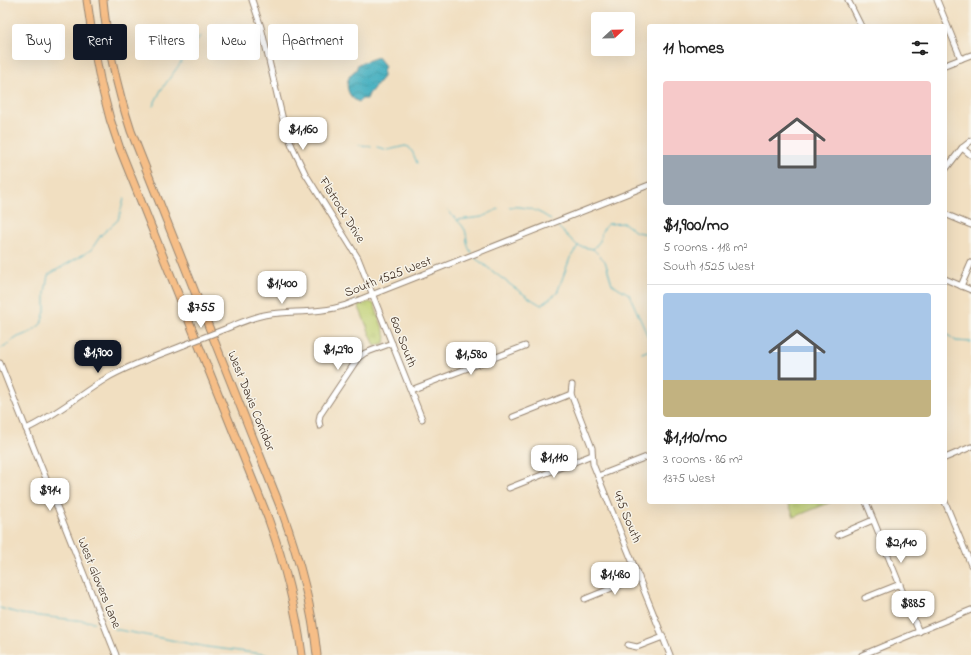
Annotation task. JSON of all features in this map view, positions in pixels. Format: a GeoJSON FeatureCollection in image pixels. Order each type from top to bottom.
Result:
{"type":"FeatureCollection","features":[{"type":"Feature","properties":{"kind":"highway"},"geometry":{"type":"LineString","coordinates":[[87,0],[96,61],[115,134],[270,524],[290,588],[302,655]]}},
{"type":"Feature","properties":{"kind":"highway","name":"West Davis Corridor"},"geometry":{"type":"LineString","coordinates":[[102,0],[111,59],[120,97],[131,131],[284,517],[305,584],[312,615],[317,655]]}},
{"type":"Feature","properties":{"kind":"street","name":"Flatrock Drive"},"geometry":{"type":"LineString","coordinates":[[252,0],[259,22],[282,120],[290,142],[305,173],[355,252],[373,295]]}},
{"type":"Feature","properties":{"kind":"street"},"geometry":{"type":"LineString","coordinates":[[848,0],[860,24]]}},
{"type":"Feature","properties":{"kind":"street"},"geometry":{"type":"LineString","coordinates":[[937,0],[947,24]]}},
{"type":"Feature","properties":{"kind":"street"},"geometry":{"type":"LineString","coordinates":[[947,25],[961,59]]}},
{"type":"Feature","properties":{"kind":"street"},"geometry":{"type":"LineString","coordinates":[[947,64],[971,55]]}},
{"type":"Feature","properties":{"kind":"street"},"geometry":{"type":"LineString","coordinates":[[947,167],[962,148],[971,141]]}},
{"type":"Feature","properties":{"kind":"street"},"geometry":{"type":"LineString","coordinates":[[962,148],[971,155]]}},
{"type":"Feature","properties":{"kind":"street","name":"South 1525 West"},"geometry":{"type":"LineString","coordinates":[[26,429],[52,416],[114,374],[248,319],[265,315],[334,309],[373,295],[647,186]]}},
{"type":"Feature","properties":{"kind":"street"},"geometry":{"type":"LineString","coordinates":[[947,215],[971,225]]}},
{"type":"Feature","properties":{"kind":"street"},"geometry":{"type":"LineString","coordinates":[[961,286],[971,263]]}},
{"type":"Feature","properties":{"kind":"street"},"geometry":{"type":"LineString","coordinates":[[947,280],[971,290]]}},
{"type":"Feature","properties":{"kind":"street","name":"600 South"},"geometry":{"type":"LineString","coordinates":[[373,295],[422,419]]}},
{"type":"Feature","properties":{"kind":"street"},"geometry":{"type":"LineString","coordinates":[[320,426],[320,415],[355,361],[365,353],[392,343]]}},
{"type":"Feature","properties":{"kind":"street"},"geometry":{"type":"LineString","coordinates":[[410,390],[525,346]]}},
{"type":"Feature","properties":{"kind":"street","name":"West Glovers Lane"},"geometry":{"type":"LineString","coordinates":[[0,363],[116,655]]}},
{"type":"Feature","properties":{"kind":"street","name":"475 South"},"geometry":{"type":"LineString","coordinates":[[572,385],[571,394],[590,442],[593,464],[670,655]]}},
{"type":"Feature","properties":{"kind":"street"},"geometry":{"type":"LineString","coordinates":[[513,417],[571,394]]}},
{"type":"Feature","properties":{"kind":"street"},"geometry":{"type":"LineString","coordinates":[[947,457],[971,447]]}},
{"type":"Feature","properties":{"kind":"street"},"geometry":{"type":"LineString","coordinates":[[509,488],[592,455]]}},
{"type":"Feature","properties":{"kind":"street"},"geometry":{"type":"LineString","coordinates":[[598,476],[647,457]]}},
{"type":"Feature","properties":{"kind":"street"},"geometry":{"type":"LineString","coordinates":[[867,504],[919,632]]}},
{"type":"Feature","properties":{"kind":"street"},"geometry":{"type":"LineString","coordinates":[[946,504],[966,548],[971,565]]}},
{"type":"Feature","properties":{"kind":"street"},"geometry":{"type":"LineString","coordinates":[[838,535],[873,520]]}},
{"type":"Feature","properties":{"kind":"street"},"geometry":{"type":"LineString","coordinates":[[585,599],[639,577]]}},
{"type":"Feature","properties":{"kind":"street"},"geometry":{"type":"LineString","coordinates":[[865,598],[900,584]]}},
{"type":"Feature","properties":{"kind":"street"},"geometry":{"type":"LineString","coordinates":[[862,655],[971,610]]}},
{"type":"Feature","properties":{"kind":"street"},"geometry":{"type":"LineString","coordinates":[[628,645],[637,647],[663,637]]}},
{"type":"Feature","properties":{"kind":"green space"},"geometry":{"type":"Polygon","coordinates":[[[369,302],[374,304],[386,337],[384,343],[375,346],[358,305],[369,302]]]}},
{"type":"Feature","properties":{"kind":"green space"},"geometry":{"type":"Polygon","coordinates":[[[789,504],[826,504],[794,517],[789,504]]]}},
{"type":"Feature","properties":{"kind":"water"},"geometry":{"type":"Polygon","coordinates":[[[378,57],[385,66],[383,77],[369,94],[367,99],[362,99],[359,102],[348,92],[347,87],[349,77],[356,70],[358,64],[378,57]]]}},
{"type":"Feature","properties":{"kind":"waterway"},"geometry":{"type":"LineString","coordinates":[[153,106],[161,90],[200,36]]}},
{"type":"Feature","properties":{"kind":"waterway"},"geometry":{"type":"LineString","coordinates":[[359,145],[371,146]]}},
{"type":"Feature","properties":{"kind":"waterway"},"geometry":{"type":"LineString","coordinates":[[377,147],[388,150],[405,146],[409,147],[417,163]]}},
{"type":"Feature","properties":{"kind":"waterway"},"geometry":{"type":"LineString","coordinates":[[0,349],[18,337],[31,332],[41,324],[45,311],[45,293],[48,275],[91,250],[101,235],[118,220],[124,199]]}},
{"type":"Feature","properties":{"kind":"waterway"},"geometry":{"type":"LineString","coordinates":[[509,207],[532,209],[551,220]]}},
{"type":"Feature","properties":{"kind":"waterway"},"geometry":{"type":"LineString","coordinates":[[457,220],[482,217],[498,209]]}},
{"type":"Feature","properties":{"kind":"waterway"},"geometry":{"type":"LineString","coordinates":[[448,210],[465,230],[468,246],[471,252]]}},
{"type":"Feature","properties":{"kind":"waterway"},"geometry":{"type":"LineString","coordinates":[[557,226],[578,246],[593,249],[600,241],[602,231],[608,224],[624,223],[636,232],[647,234]]}},
{"type":"Feature","properties":{"kind":"waterway"},"geometry":{"type":"LineString","coordinates":[[475,258],[516,289],[541,305],[557,293],[570,258],[578,246]]}},
{"type":"Feature","properties":{"kind":"waterway"},"geometry":{"type":"LineString","coordinates":[[593,249],[605,261],[612,284],[629,294],[647,334]]}},
{"type":"Feature","properties":{"kind":"waterway"},"geometry":{"type":"LineString","coordinates":[[947,334],[956,341],[971,342]]}},
{"type":"Feature","properties":{"kind":"waterway"},"geometry":{"type":"LineString","coordinates":[[642,353],[647,351]]}},
{"type":"Feature","properties":{"kind":"waterway"},"geometry":{"type":"LineString","coordinates":[[0,608],[21,614],[94,622]]}},
{"type":"Feature","properties":{"kind":"waterway"},"geometry":{"type":"LineString","coordinates":[[114,629],[207,647],[271,655]]}}]}
